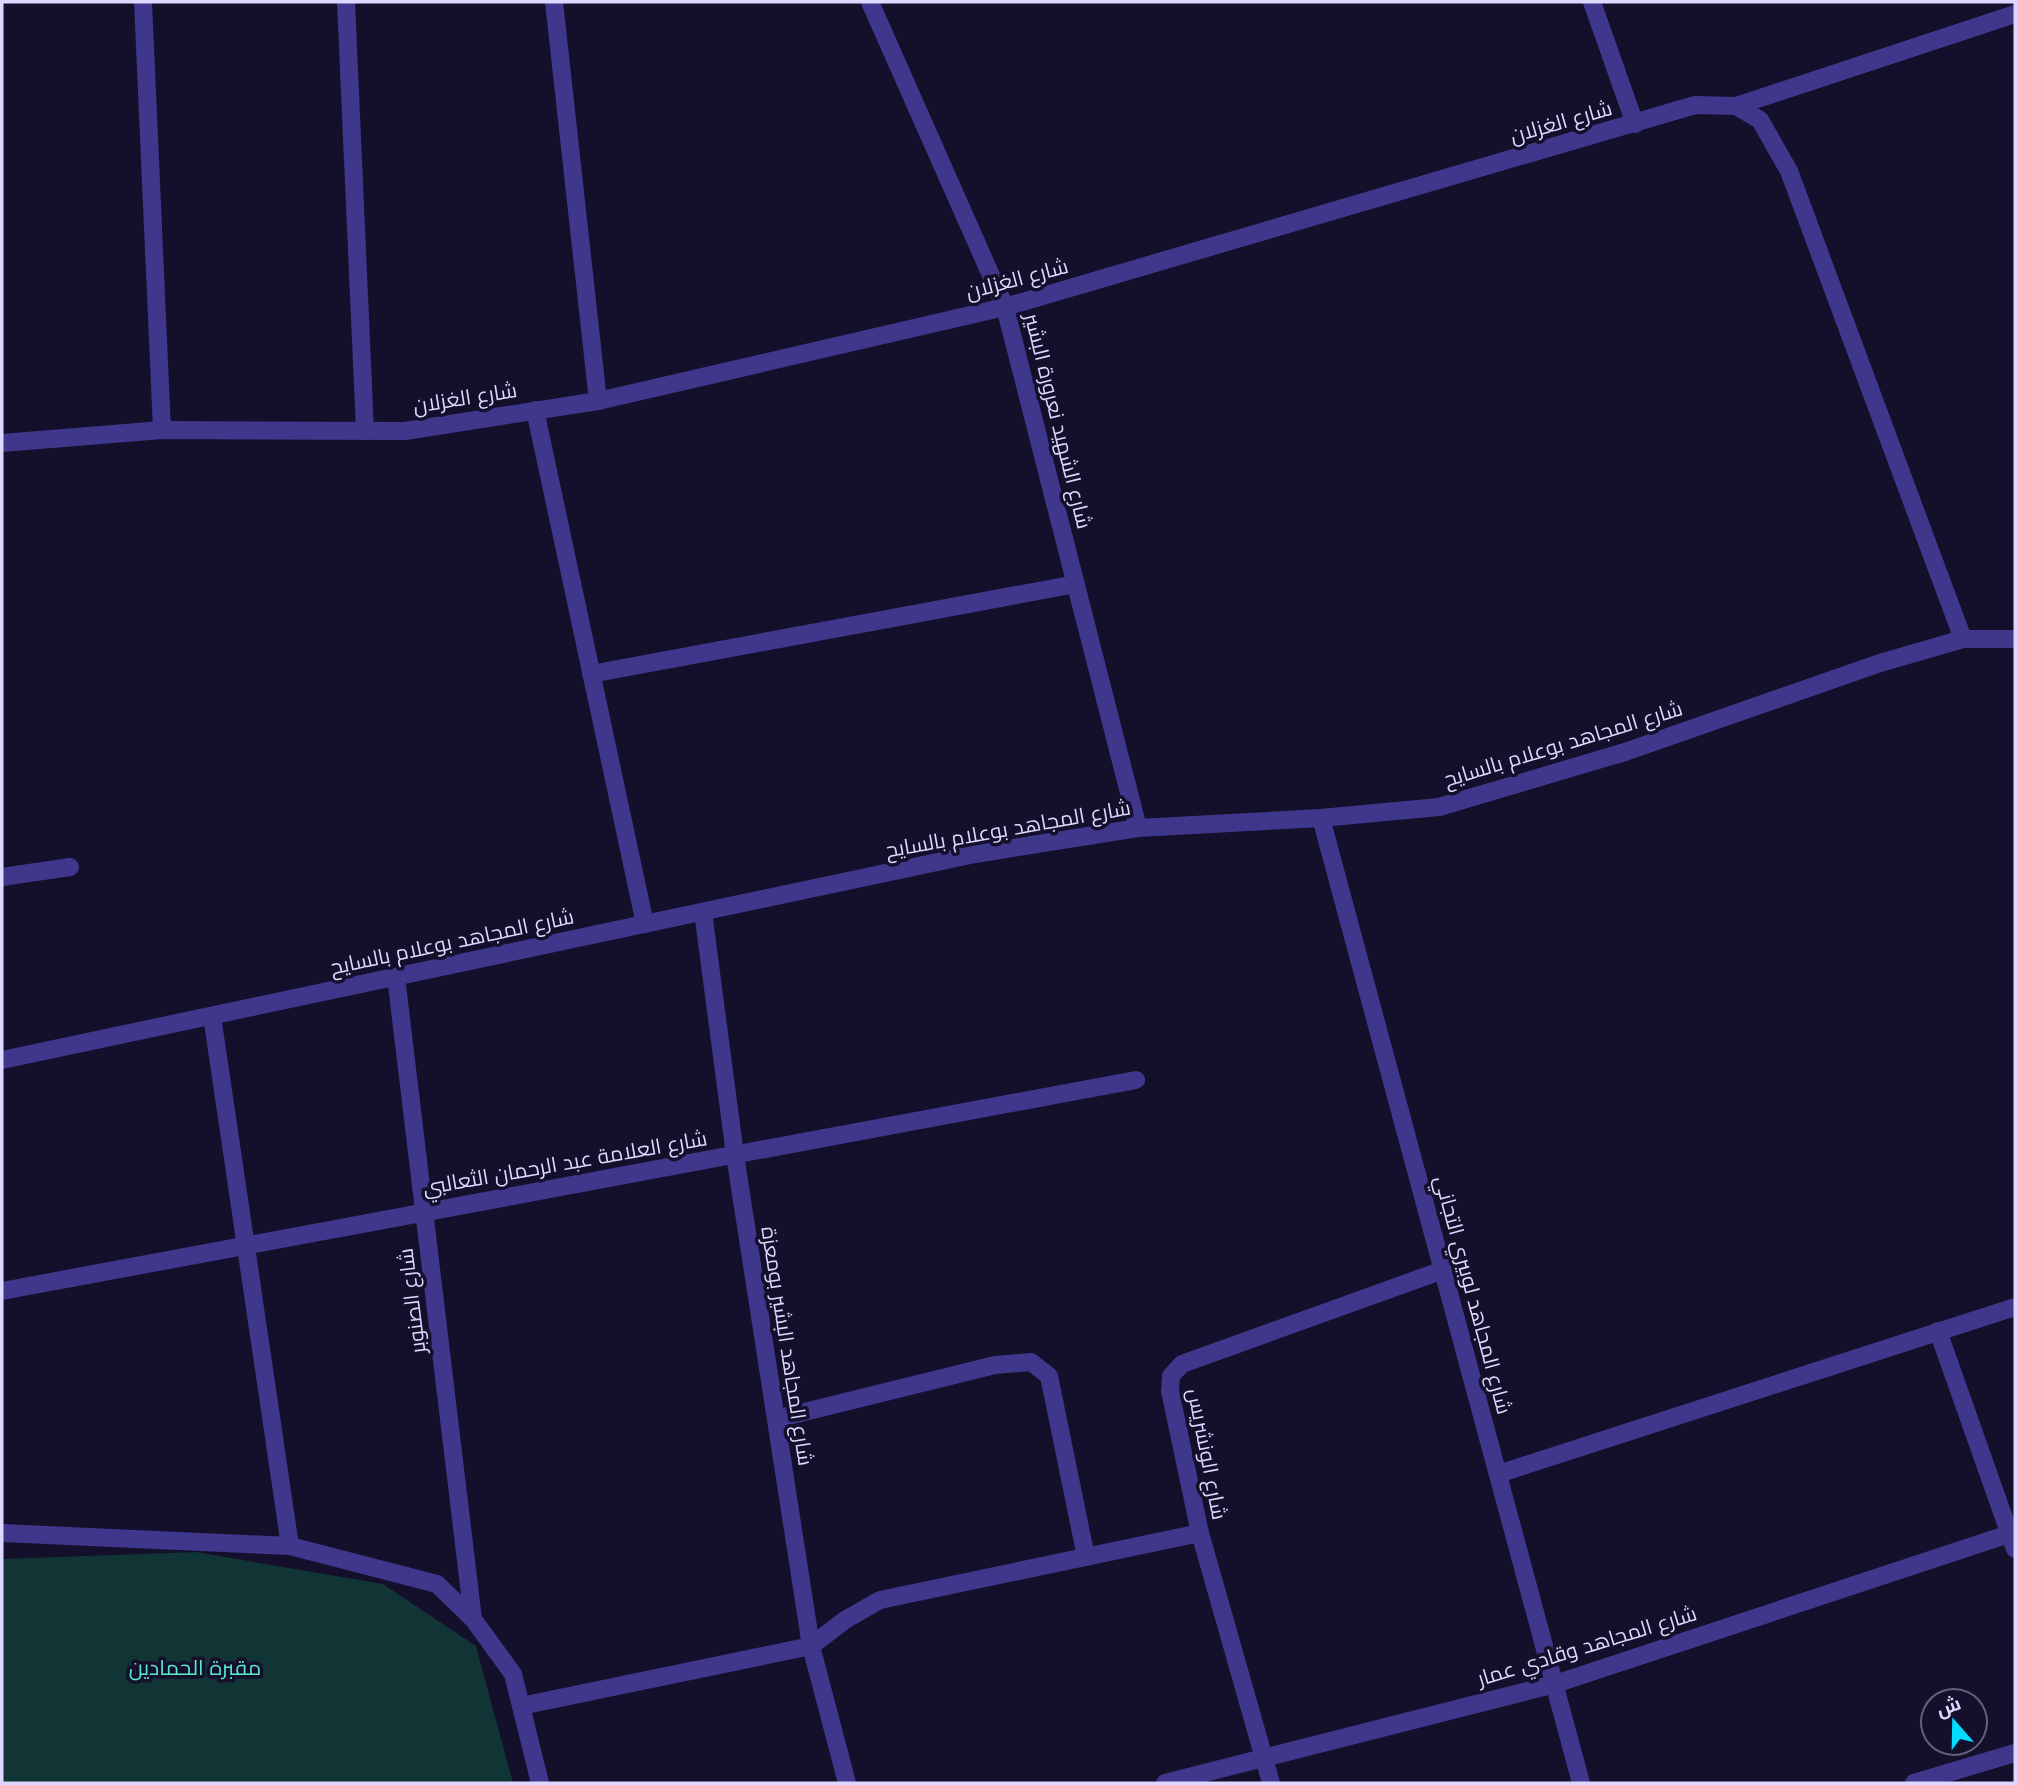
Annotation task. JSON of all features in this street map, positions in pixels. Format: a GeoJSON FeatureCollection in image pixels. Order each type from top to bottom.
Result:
{"type":"FeatureCollection","features":[{"type":"Feature","properties":{"kind":"street"},"geometry":{"type":"LineString","coordinates":[[143,2],[162,430]]}},
{"type":"Feature","properties":{"kind":"street"},"geometry":{"type":"LineString","coordinates":[[346,2],[365,430]]}},
{"type":"Feature","properties":{"kind":"street"},"geometry":{"type":"LineString","coordinates":[[554,2],[598,401]]}},
{"type":"Feature","properties":{"kind":"street","name":"شارع الشهيد نعرورة البشير"},"geometry":{"type":"LineString","coordinates":[[870,2],[1005,307],[1139,828]]}},
{"type":"Feature","properties":{"kind":"street"},"geometry":{"type":"LineString","coordinates":[[1592,2],[1635,124]]}},
{"type":"Feature","properties":{"kind":"street","name":"شارع الغزلان"},"geometry":{"type":"LineString","coordinates":[[2,443],[162,430],[405,431],[598,401],[1005,307],[1695,105],[1736,106],[2015,14]]}},
{"type":"Feature","properties":{"kind":"street"},"geometry":{"type":"LineString","coordinates":[[1736,106],[1760,120],[1789,171],[1962,639]]}},
{"type":"Feature","properties":{"kind":"street"},"geometry":{"type":"LineString","coordinates":[[534,410],[645,924]]}},
{"type":"Feature","properties":{"kind":"street"},"geometry":{"type":"LineString","coordinates":[[591,674],[1076,584]]}},
{"type":"Feature","properties":{"kind":"street","name":"شارع المجاهد بوعلام بالسايح"},"geometry":{"type":"LineString","coordinates":[[2,1060],[975,854],[1139,828],[1321,818],[1438,807],[1625,752],[1880,663],[1962,639],[2015,639]]}},
{"type":"Feature","properties":{"kind":"street","name":"شارع المجاهد لوبيري التجاني"},"geometry":{"type":"LineString","coordinates":[[1321,818],[1581,1783]]}},
{"type":"Feature","properties":{"kind":"street"},"geometry":{"type":"LineString","coordinates":[[2,877],[70,867]]}},
{"type":"Feature","properties":{"kind":"street","name":"شارع المجاهد البشير بومعزة"},"geometry":{"type":"LineString","coordinates":[[703,912],[735,1155],[811,1646],[847,1783]]}},
{"type":"Feature","properties":{"kind":"street","name":"شارع الصنوبر"},"geometry":{"type":"LineString","coordinates":[[397,977],[473,1619]]}},
{"type":"Feature","properties":{"kind":"street"},"geometry":{"type":"LineString","coordinates":[[212,1016],[290,1546]]}},
{"type":"Feature","properties":{"kind":"street","name":"شارع العلامة عبد الرحمان الثعالبي"},"geometry":{"type":"LineString","coordinates":[[2,1292],[1136,1080]]}},
{"type":"Feature","properties":{"kind":"street","name":"شارع الونشريس"},"geometry":{"type":"LineString","coordinates":[[1271,1783],[1200,1533],[1170,1391],[1171,1376],[1182,1364],[1443,1270]]}},
{"type":"Feature","properties":{"kind":"street"},"geometry":{"type":"LineString","coordinates":[[1498,1474],[2015,1307]]}},
{"type":"Feature","properties":{"kind":"street"},"geometry":{"type":"LineString","coordinates":[[1938,1331],[2013,1538]]}},
{"type":"Feature","properties":{"kind":"street"},"geometry":{"type":"LineString","coordinates":[[776,1419],[996,1365],[1031,1362],[1049,1376],[1086,1557]]}},
{"type":"Feature","properties":{"kind":"street"},"geometry":{"type":"LineString","coordinates":[[2,1533],[290,1546],[437,1584],[473,1619],[513,1674],[540,1783]]}},
{"type":"Feature","properties":{"kind":"street"},"geometry":{"type":"LineString","coordinates":[[521,1706],[811,1646],[845,1620],[880,1600],[1200,1533]]}},
{"type":"Feature","properties":{"kind":"street","name":"شارع المجاهد وقادي عمار"},"geometry":{"type":"LineString","coordinates":[[1165,1783],[1555,1684],[2013,1538]]}},
{"type":"Feature","properties":{"kind":"street"},"geometry":{"type":"LineString","coordinates":[[1914,1783],[2015,1753]]}},
{"type":"Feature","properties":{"kind":"green space","name":"مقبرة الحمادين"},"geometry":{"type":"Polygon","coordinates":[[[196,1552],[383,1584],[476,1646],[513,1783],[2,1783],[2,1559],[196,1552]]]}}]}
